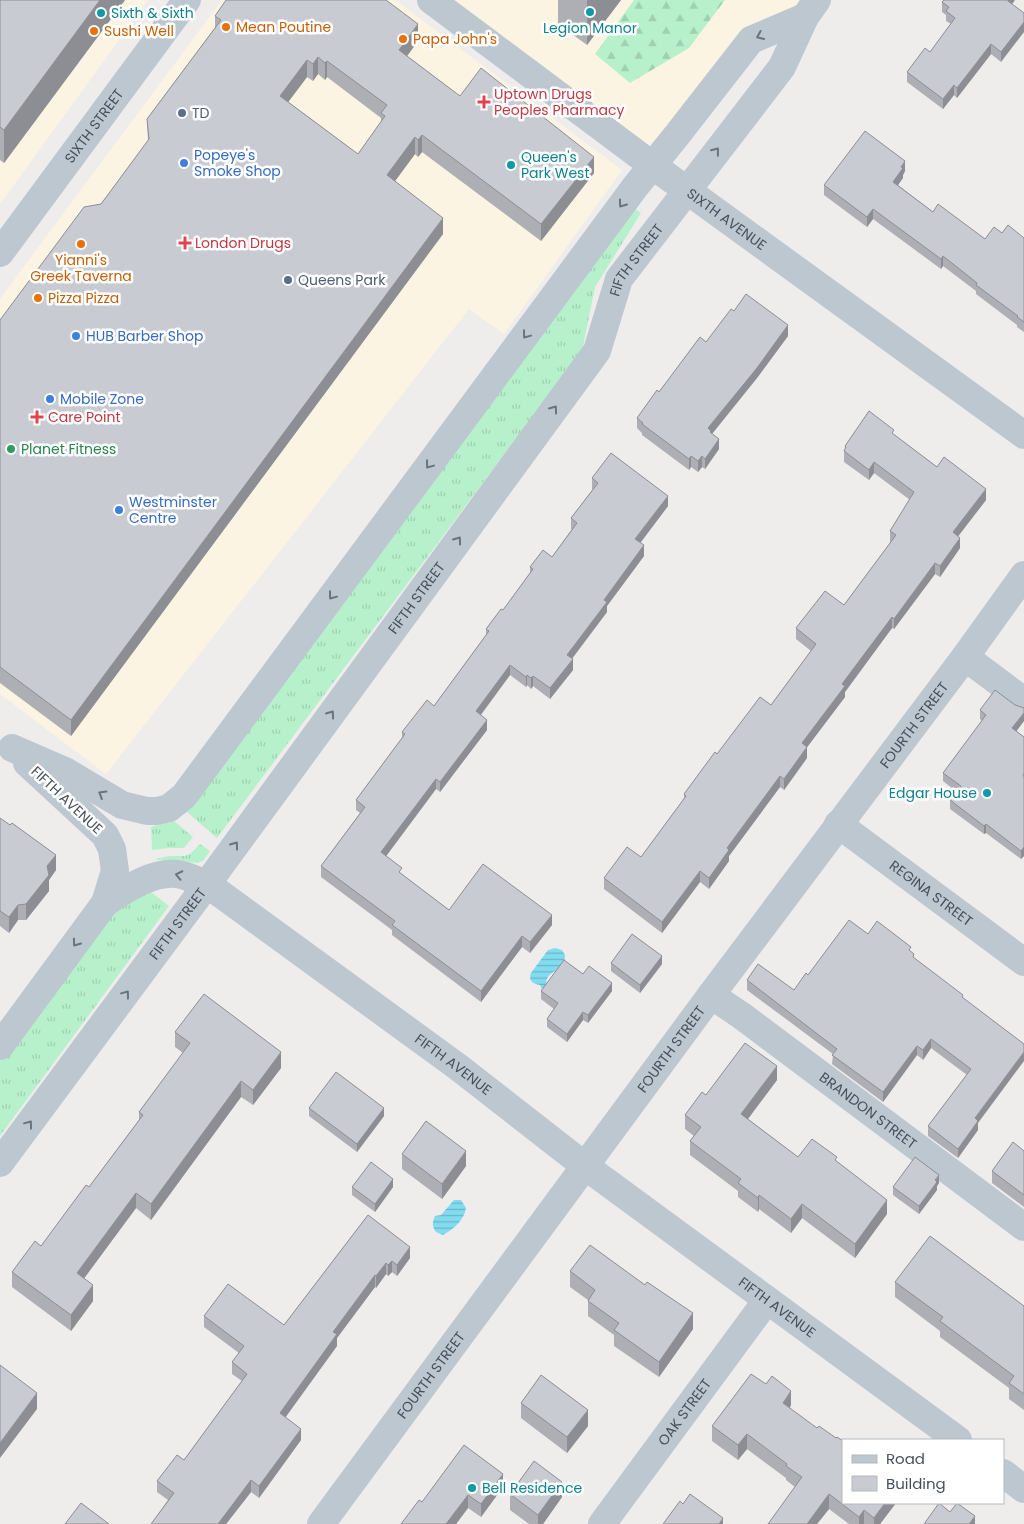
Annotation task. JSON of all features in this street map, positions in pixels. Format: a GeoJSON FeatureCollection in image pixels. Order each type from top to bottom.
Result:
{"type":"FeatureCollection","features":[{"type":"Feature","properties":{"kind":"street","name":"SIXTH STREET"},"geometry":{"type":"LineString","coordinates":[[0,253],[187,0]]}},
{"type":"Feature","properties":{"kind":"street","name":"SIXTH AVENUE"},"geometry":{"type":"LineString","coordinates":[[431,0],[652,166],[1024,434]]}},
{"type":"Feature","properties":{"kind":"street","name":"FIFTH STREET"},"geometry":{"type":"LineString","coordinates":[[6,744],[65,771],[122,806],[157,811],[169,808],[184,796],[635,187],[751,40],[811,8]]}},
{"type":"Feature","properties":{"kind":"street","name":"FIFTH STREET"},"geometry":{"type":"LineString","coordinates":[[0,1163],[207,884],[597,351],[618,279],[782,67],[811,8]]}},
{"type":"Feature","properties":{"kind":"street","name":"FOURTH STREET"},"geometry":{"type":"LineString","coordinates":[[321,1524],[711,995],[965,657],[1024,575]]}},
{"type":"Feature","properties":{"kind":"street"},"geometry":{"type":"LineString","coordinates":[[965,657],[1024,701]]}},
{"type":"Feature","properties":{"kind":"street","name":"FIFTH AVENUE"},"geometry":{"type":"LineString","coordinates":[[6,744],[105,834],[112,849],[116,871],[105,904]]}},
{"type":"Feature","properties":{"kind":"street","name":"REGINA STREET"},"geometry":{"type":"LineString","coordinates":[[838,824],[1024,962]]}},
{"type":"Feature","properties":{"kind":"street","name":"FIFTH AVENUE"},"geometry":{"type":"LineString","coordinates":[[105,904],[133,884],[164,874],[181,874],[207,884],[458,1066],[585,1166],[957,1439]]}},
{"type":"Feature","properties":{"kind":"street"},"geometry":{"type":"LineString","coordinates":[[0,1046],[105,904]]}},
{"type":"Feature","properties":{"kind":"street","name":"BRANDON STREET"},"geometry":{"type":"LineString","coordinates":[[711,995],[742,1016],[1024,1227]]}},
{"type":"Feature","properties":{"kind":"street","name":"OAK STREET"},"geometry":{"type":"LineString","coordinates":[[602,1524],[767,1300]]}},
{"type":"Feature","properties":{"kind":"street"},"geometry":{"type":"LineString","coordinates":[[1004,1474],[1024,1489]]}},
{"type":"Feature","properties":{"kind":"shaded area"},"geometry":{"type":"Polygon","coordinates":[[[0,0],[148,0],[0,204],[0,0]]]}},
{"type":"Feature","properties":{"kind":"shaded area"},"geometry":{"type":"Polygon","coordinates":[[[222,0],[395,0],[622,170],[504,334],[469,309],[106,774],[0,694],[0,299],[222,0]]]}},
{"type":"Feature","properties":{"kind":"shaded area"},"geometry":{"type":"Polygon","coordinates":[[[431,0],[817,0],[751,40],[652,165],[431,0]]]}},
{"type":"Feature","properties":{"kind":"green space"},"geometry":{"type":"Polygon","coordinates":[[[634,0],[725,0],[689,48],[630,83],[595,54],[634,0]]]}},
{"type":"Feature","properties":{"kind":"green space"},"geometry":{"type":"Polygon","coordinates":[[[634,208],[641,213],[595,287],[583,347],[217,838],[187,812],[634,208]]]}},
{"type":"Feature","properties":{"kind":"green space"},"geometry":{"type":"Polygon","coordinates":[[[173,820],[193,837],[184,848],[152,850],[151,827],[173,820]]]}},
{"type":"Feature","properties":{"kind":"green space"},"geometry":{"type":"Polygon","coordinates":[[[200,844],[210,851],[203,861],[198,863],[156,860],[169,856],[185,856],[200,844]]]}},
{"type":"Feature","properties":{"kind":"green space"},"geometry":{"type":"Polygon","coordinates":[[[146,888],[169,906],[0,1136],[0,1061],[113,908],[146,888]]]}},
{"type":"Feature","properties":{"kind":"water"},"geometry":{"type":"Polygon","coordinates":[[[555,948],[562,950],[565,955],[564,966],[549,976],[546,981],[547,984],[542,989],[540,985],[532,982],[530,978],[531,973],[548,950],[555,948]]]}},
{"type":"Feature","properties":{"kind":"water"},"geometry":{"type":"Polygon","coordinates":[[[454,1200],[461,1200],[466,1208],[461,1220],[455,1227],[443,1235],[436,1232],[433,1224],[435,1216],[441,1215],[454,1200]]]}},
{"type":"Feature","properties":{"kind":"building"},"geometry":{"type":"Polygon","coordinates":[[[0,0],[100,0],[4,130],[0,127],[0,0]]]}},
{"type":"Feature","properties":{"kind":"building","name":"Westminster Centre"},"geometry":{"type":"Polygon","coordinates":[[[226,0],[386,0],[418,24],[399,50],[460,96],[481,68],[594,157],[541,224],[422,135],[418,140],[415,137],[387,175],[443,218],[71,720],[0,667],[0,320],[84,207],[101,204],[149,139],[147,119],[221,20],[215,16],[226,0]],[[318,57],[313,64],[307,60],[280,96],[358,154],[385,116],[381,113],[387,105],[327,61],[325,63],[318,57]]]}},
{"type":"Feature","properties":{"kind":"building"},"geometry":{"type":"Polygon","coordinates":[[[944,0],[1008,0],[1024,13],[1024,22],[1001,52],[991,44],[957,88],[954,85],[943,99],[907,72],[925,48],[930,52],[955,18],[946,11],[949,7],[942,2],[944,0]]]}},
{"type":"Feature","properties":{"kind":"building"},"geometry":{"type":"Polygon","coordinates":[[[865,131],[905,161],[901,167],[903,168],[893,182],[933,212],[938,204],[985,239],[994,227],[1002,233],[1008,225],[1024,238],[1024,322],[976,285],[977,283],[943,256],[941,259],[873,209],[867,217],[824,185],[865,131]]]}},
{"type":"Feature","properties":{"kind":"building"},"geometry":{"type":"Polygon","coordinates":[[[746,294],[788,325],[757,368],[708,428],[719,439],[705,459],[702,456],[698,461],[691,456],[689,459],[642,424],[637,418],[700,337],[706,342],[731,309],[734,311],[746,294]]]}},
{"type":"Feature","properties":{"kind":"building"},"geometry":{"type":"Polygon","coordinates":[[[869,411],[894,430],[892,433],[937,467],[944,457],[986,489],[953,532],[960,538],[940,566],[935,563],[894,619],[892,617],[842,684],[845,686],[802,743],[807,747],[784,779],[780,776],[727,848],[729,850],[709,878],[700,871],[662,922],[604,878],[627,847],[641,857],[686,796],[684,794],[715,752],[717,754],[760,697],[771,705],[816,644],[796,628],[825,591],[844,605],[896,535],[890,531],[914,492],[874,462],[869,470],[844,451],[845,446],[869,411]]]}},
{"type":"Feature","properties":{"kind":"building"},"geometry":{"type":"Polygon","coordinates":[[[611,453],[668,496],[635,539],[644,545],[604,600],[607,602],[567,655],[573,659],[550,688],[533,676],[531,678],[527,675],[526,677],[510,665],[476,711],[487,720],[440,782],[436,779],[381,852],[402,868],[399,872],[449,910],[483,864],[552,915],[530,942],[522,936],[481,991],[392,925],[395,921],[321,866],[365,807],[356,800],[405,734],[402,732],[427,700],[434,706],[489,631],[486,629],[501,609],[503,610],[533,569],[530,567],[543,550],[552,557],[577,523],[571,518],[598,483],[592,478],[611,453]]]}},
{"type":"Feature","properties":{"kind":"building"},"geometry":{"type":"Polygon","coordinates":[[[995,690],[1015,705],[1024,708],[1024,713],[1012,728],[1024,737],[1024,847],[1021,851],[986,824],[984,826],[950,800],[961,786],[943,773],[986,715],[980,710],[995,690]]]}},
{"type":"Feature","properties":{"kind":"building"},"geometry":{"type":"Polygon","coordinates":[[[0,818],[10,825],[12,823],[56,855],[47,866],[49,875],[26,904],[18,905],[9,917],[0,911],[0,818]]]}},
{"type":"Feature","properties":{"kind":"building"},"geometry":{"type":"Polygon","coordinates":[[[849,920],[868,934],[877,921],[911,947],[909,950],[914,954],[913,957],[1024,1044],[1024,1052],[975,1118],[978,1121],[958,1149],[928,1126],[971,1069],[931,1039],[923,1050],[917,1046],[883,1092],[832,1055],[837,1049],[747,980],[758,964],[794,990],[806,973],[808,975],[849,920]]]}},
{"type":"Feature","properties":{"kind":"building"},"geometry":{"type":"Polygon","coordinates":[[[632,934],[662,956],[640,985],[611,963],[632,934]]]}},
{"type":"Feature","properties":{"kind":"building"},"geometry":{"type":"Polygon","coordinates":[[[564,960],[583,974],[589,966],[612,983],[588,1015],[583,1012],[567,1034],[547,1019],[558,1003],[541,991],[564,960]]]}},
{"type":"Feature","properties":{"kind":"building"},"geometry":{"type":"Polygon","coordinates":[[[204,994],[281,1052],[253,1090],[241,1081],[151,1204],[136,1193],[77,1273],[93,1285],[71,1315],[12,1272],[35,1241],[41,1246],[86,1185],[89,1187],[143,1115],[139,1112],[190,1043],[175,1032],[204,994]]]}},
{"type":"Feature","properties":{"kind":"building"},"geometry":{"type":"Polygon","coordinates":[[[745,1043],[777,1066],[741,1114],[798,1157],[812,1139],[837,1157],[835,1160],[887,1200],[855,1244],[802,1204],[791,1219],[759,1195],[758,1198],[738,1183],[741,1179],[690,1141],[701,1127],[685,1115],[702,1092],[706,1095],[745,1043]]]}},
{"type":"Feature","properties":{"kind":"building"},"geometry":{"type":"Polygon","coordinates":[[[336,1072],[384,1108],[357,1144],[309,1108],[336,1072]]]}},
{"type":"Feature","properties":{"kind":"building"},"geometry":{"type":"Polygon","coordinates":[[[426,1121],[466,1151],[442,1184],[402,1154],[426,1121]]]}},
{"type":"Feature","properties":{"kind":"building"},"geometry":{"type":"Polygon","coordinates":[[[1013,1142],[1024,1151],[1024,1195],[992,1171],[1013,1142]]]}},
{"type":"Feature","properties":{"kind":"building"},"geometry":{"type":"Polygon","coordinates":[[[915,1157],[939,1175],[935,1180],[937,1182],[919,1206],[893,1187],[915,1157]]]}},
{"type":"Feature","properties":{"kind":"building"},"geometry":{"type":"Polygon","coordinates":[[[371,1162],[393,1179],[375,1204],[352,1187],[371,1162]]]}},
{"type":"Feature","properties":{"kind":"building"},"geometry":{"type":"Polygon","coordinates":[[[368,1215],[410,1247],[397,1265],[392,1261],[388,1265],[386,1263],[375,1275],[333,1332],[337,1334],[280,1413],[301,1429],[259,1486],[251,1480],[218,1524],[151,1524],[174,1493],[157,1481],[177,1455],[184,1460],[247,1374],[232,1362],[244,1346],[204,1316],[228,1284],[284,1325],[368,1215]]]}},
{"type":"Feature","properties":{"kind":"building"},"geometry":{"type":"Polygon","coordinates":[[[930,1236],[1024,1306],[1024,1394],[1009,1383],[1014,1376],[940,1321],[943,1317],[895,1282],[930,1236]]]}},
{"type":"Feature","properties":{"kind":"building"},"geometry":{"type":"Polygon","coordinates":[[[590,1245],[645,1285],[647,1282],[693,1313],[659,1362],[614,1330],[619,1323],[588,1301],[595,1290],[570,1271],[590,1245]]]}},
{"type":"Feature","properties":{"kind":"building"},"geometry":{"type":"Polygon","coordinates":[[[0,1365],[37,1393],[0,1443],[0,1365]]]}},
{"type":"Feature","properties":{"kind":"building"},"geometry":{"type":"Polygon","coordinates":[[[751,1374],[766,1384],[772,1376],[791,1391],[783,1403],[817,1428],[819,1426],[842,1440],[842,1504],[829,1494],[807,1524],[768,1524],[802,1477],[747,1434],[738,1445],[712,1426],[751,1374]]]}},
{"type":"Feature","properties":{"kind":"building"},"geometry":{"type":"Polygon","coordinates":[[[541,1375],[588,1410],[567,1437],[521,1403],[541,1375]]]}},
{"type":"Feature","properties":{"kind":"building"},"geometry":{"type":"Polygon","coordinates":[[[464,1445],[503,1474],[481,1504],[468,1495],[446,1524],[401,1524],[419,1500],[422,1502],[464,1445]]]}},
{"type":"Feature","properties":{"kind":"building"},"geometry":{"type":"Polygon","coordinates":[[[534,1461],[562,1482],[538,1515],[510,1494],[534,1461]]]}},
{"type":"Feature","properties":{"kind":"building"},"geometry":{"type":"Polygon","coordinates":[[[690,1494],[723,1518],[719,1524],[663,1524],[680,1501],[683,1504],[690,1494]]]}},
{"type":"Feature","properties":{"kind":"building"},"geometry":{"type":"Polygon","coordinates":[[[81,1503],[109,1524],[65,1524],[81,1503]]]}},
{"type":"Feature","properties":{"kind":"building"},"geometry":{"type":"Polygon","coordinates":[[[842,1504],[884,1504],[874,1518],[864,1510],[859,1517],[842,1504]]]}},
{"type":"Feature","properties":{"kind":"building"},"geometry":{"type":"Polygon","coordinates":[[[938,1504],[950,1512],[958,1504],[975,1516],[969,1524],[924,1524],[938,1504]]]}},
{"type":"Feature","properties":{"kind":"place","name":"Legion Manor"},"geometry":{"type":"Point","coordinates":[590,12]}},
{"type":"Feature","properties":{"kind":"place","name":"Sixth & Sixth"},"geometry":{"type":"Point","coordinates":[101,13]}},
{"type":"Feature","properties":{"kind":"place","name":"Mean Poutine"},"geometry":{"type":"Point","coordinates":[226,27]}},
{"type":"Feature","properties":{"kind":"place","name":"Sushi Well"},"geometry":{"type":"Point","coordinates":[94,31]}},
{"type":"Feature","properties":{"kind":"place","name":"Papa John's"},"geometry":{"type":"Point","coordinates":[403,39]}},
{"type":"Feature","properties":{"kind":"place","name":"Uptown Drugs Peoples Pharmacy"},"geometry":{"type":"Point","coordinates":[484,102]}},
{"type":"Feature","properties":{"kind":"place","name":"TD"},"geometry":{"type":"Point","coordinates":[182,113]}},
{"type":"Feature","properties":{"kind":"place","name":"Popeye's Smoke Shop"},"geometry":{"type":"Point","coordinates":[184,163]}},
{"type":"Feature","properties":{"kind":"place","name":"Queen's Park West"},"geometry":{"type":"Point","coordinates":[511,165]}},
{"type":"Feature","properties":{"kind":"place","name":"London Drugs"},"geometry":{"type":"Point","coordinates":[185,243]}},
{"type":"Feature","properties":{"kind":"place","name":"Yianni's Greek Taverna"},"geometry":{"type":"Point","coordinates":[81,244]}},
{"type":"Feature","properties":{"kind":"place","name":"Queens Park"},"geometry":{"type":"Point","coordinates":[288,280]}},
{"type":"Feature","properties":{"kind":"place","name":"Pizza Pizza"},"geometry":{"type":"Point","coordinates":[38,298]}},
{"type":"Feature","properties":{"kind":"place","name":"HUB Barber Shop"},"geometry":{"type":"Point","coordinates":[76,336]}},
{"type":"Feature","properties":{"kind":"place","name":"Mobile Zone"},"geometry":{"type":"Point","coordinates":[50,399]}},
{"type":"Feature","properties":{"kind":"place","name":"Care Point"},"geometry":{"type":"Point","coordinates":[37,417]}},
{"type":"Feature","properties":{"kind":"place","name":"Planet Fitness"},"geometry":{"type":"Point","coordinates":[11,449]}},
{"type":"Feature","properties":{"kind":"place","name":"Westminster Centre"},"geometry":{"type":"Point","coordinates":[119,510]}},
{"type":"Feature","properties":{"kind":"place","name":"Edgar House"},"geometry":{"type":"Point","coordinates":[987,793]}},
{"type":"Feature","properties":{"kind":"place","name":"Bell Residence"},"geometry":{"type":"Point","coordinates":[472,1488]}}]}
